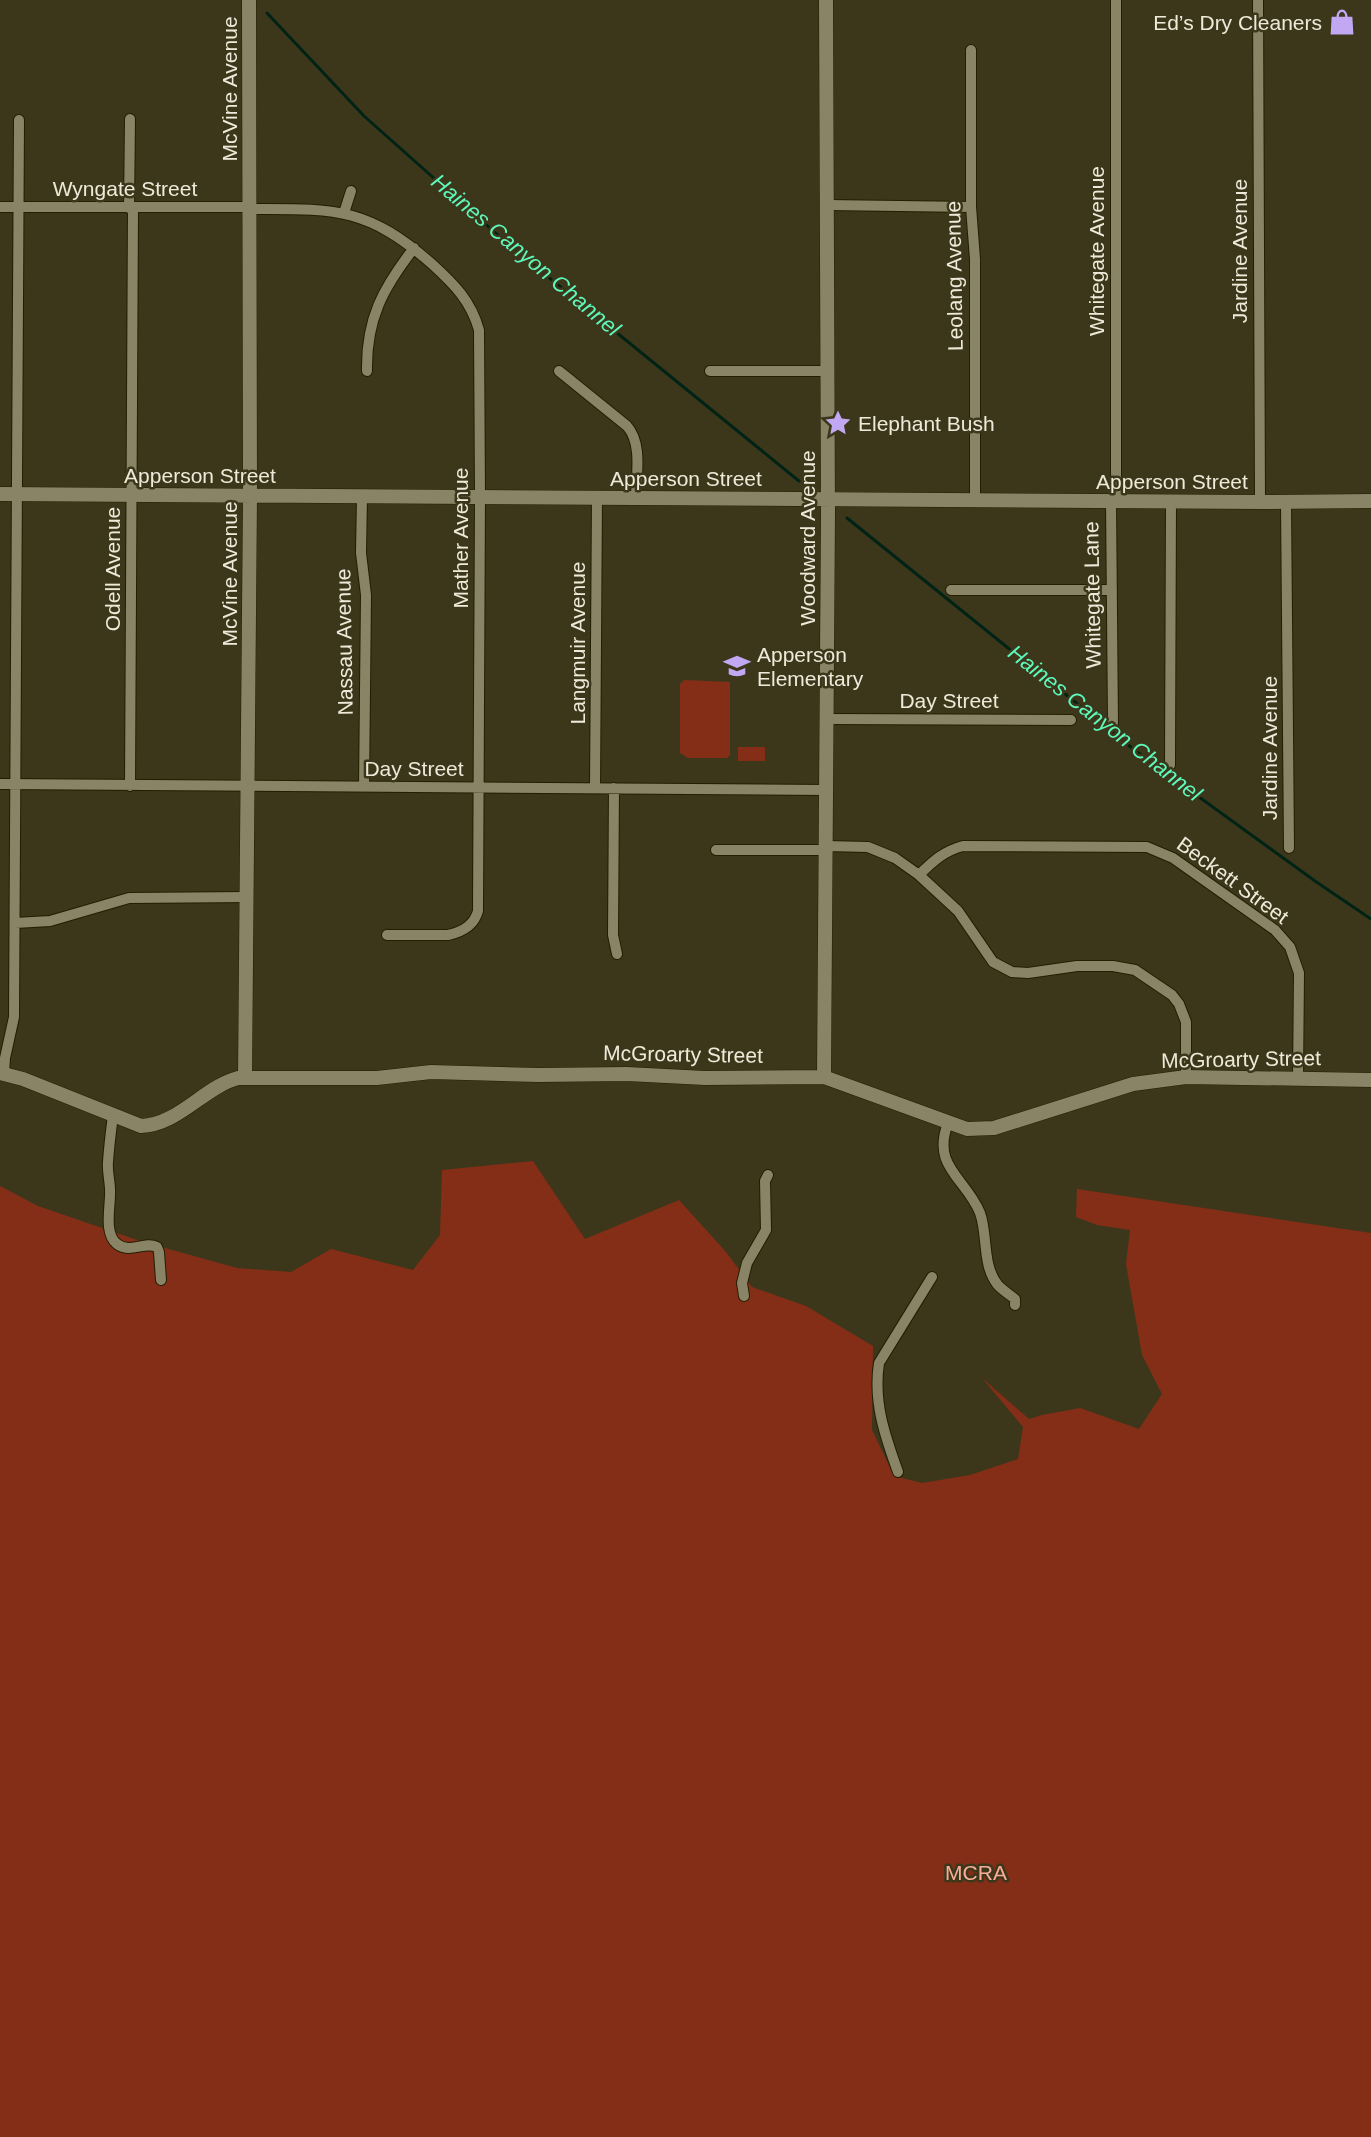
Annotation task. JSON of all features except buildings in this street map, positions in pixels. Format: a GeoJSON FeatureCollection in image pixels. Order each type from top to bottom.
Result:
{"type":"FeatureCollection","features":[{"type":"Feature","properties":{"kind":"street","name":"McVine Avenue"},"geometry":{"type":"LineString","coordinates":[[245,1077],[250,496],[249,0]]}},
{"type":"Feature","properties":{"kind":"street","name":"Woodward Avenue"},"geometry":{"type":"LineString","coordinates":[[824,1077],[828,500],[826,0]]}},
{"type":"Feature","properties":{"kind":"street","name":"Whitegate Avenue"},"geometry":{"type":"LineString","coordinates":[[1113,501],[1116,0]]}},
{"type":"Feature","properties":{"kind":"street","name":"Jardine Avenue"},"geometry":{"type":"LineString","coordinates":[[1258,0],[1260,502]]}},
{"type":"Feature","properties":{"kind":"street","name":"Leolang Avenue"},"geometry":{"type":"LineString","coordinates":[[971,50],[971,207],[975,259],[975,501]]}},
{"type":"Feature","properties":{"kind":"street","name":"Odell Avenue"},"geometry":{"type":"LineString","coordinates":[[130,119],[132,495],[130,786]]}},
{"type":"Feature","properties":{"kind":"street"},"geometry":{"type":"LineString","coordinates":[[2,1073],[14,1017],[19,120]]}},
{"type":"Feature","properties":{"kind":"street"},"geometry":{"type":"LineString","coordinates":[[344,213],[351,191]]}},
{"type":"Feature","properties":{"kind":"street"},"geometry":{"type":"LineString","coordinates":[[827,206],[971,207]]}},
{"type":"Feature","properties":{"kind":"street","name":"Wyngate Street"},"geometry":{"type":"LineString","coordinates":[[0,207],[250,208]]}},
{"type":"Feature","properties":{"kind":"street","name":"Mather Avenue"},"geometry":{"type":"LineString","coordinates":[[250,208],[308,208],[344,213],[383,228],[414,248],[457,288],[471,308],[477,324],[480,342],[478,911],[467,927],[457,933],[387,935]]}},
{"type":"Feature","properties":{"kind":"street"},"geometry":{"type":"LineString","coordinates":[[367,370],[369,333],[376,310],[387,285],[414,248]]}},
{"type":"Feature","properties":{"kind":"street"},"geometry":{"type":"LineString","coordinates":[[560,371],[627,426],[632,433],[636,447],[636,498]]}},
{"type":"Feature","properties":{"kind":"street"},"geometry":{"type":"LineString","coordinates":[[710,371],[827,371]]}},
{"type":"Feature","properties":{"kind":"street","name":"Apperson Street"},"geometry":{"type":"LineString","coordinates":[[0,494],[975,501],[1371,501]]}},
{"type":"Feature","properties":{"kind":"street","name":"Nassau Avenue"},"geometry":{"type":"LineString","coordinates":[[362,497],[361,553],[366,594],[364,787]]}},
{"type":"Feature","properties":{"kind":"street","name":"Langmuir Avenue"},"geometry":{"type":"LineString","coordinates":[[595,788],[597,498]]}},
{"type":"Feature","properties":{"kind":"street","name":"Whitegate Lane"},"geometry":{"type":"LineString","coordinates":[[1113,501],[1113,724]]}},
{"type":"Feature","properties":{"kind":"street"},"geometry":{"type":"LineString","coordinates":[[1170,765],[1171,502]]}},
{"type":"Feature","properties":{"kind":"street","name":"Jardine Avenue"},"geometry":{"type":"LineString","coordinates":[[1286,502],[1290,848]]}},
{"type":"Feature","properties":{"kind":"street"},"geometry":{"type":"LineString","coordinates":[[951,590],[1112,590]]}},
{"type":"Feature","properties":{"kind":"street","name":"Day Street"},"geometry":{"type":"LineString","coordinates":[[827,718],[1071,720]]}},
{"type":"Feature","properties":{"kind":"street","name":"Day Street"},"geometry":{"type":"LineString","coordinates":[[0,784],[827,790]]}},
{"type":"Feature","properties":{"kind":"street"},"geometry":{"type":"LineString","coordinates":[[614,788],[613,935],[617,954]]}},
{"type":"Feature","properties":{"kind":"street"},"geometry":{"type":"LineString","coordinates":[[716,850],[859,846],[878,850],[895,858],[919,875],[958,911],[990,959],[1004,969],[1028,973],[1077,966],[1124,966],[1135,970],[1172,995],[1179,1004],[1186,1022],[1186,1077]]}},
{"type":"Feature","properties":{"kind":"street","name":"Beckett Street"},"geometry":{"type":"LineString","coordinates":[[919,875],[934,860],[950,850],[963,846],[1147,848],[1173,858],[1275,930],[1290,947],[1299,973],[1298,1079]]}},
{"type":"Feature","properties":{"kind":"street"},"geometry":{"type":"LineString","coordinates":[[15,923],[50,921],[129,898],[247,897]]}},
{"type":"Feature","properties":{"kind":"street","name":"McGroarty Street"},"geometry":{"type":"LineString","coordinates":[[2,1073],[23,1079],[141,1126],[149,1126],[191,1105],[223,1084],[245,1077],[377,1078],[431,1072],[539,1075],[627,1074],[705,1078],[824,1077],[971,1130],[994,1128],[1133,1084],[1186,1077],[1371,1080]]}},
{"type":"Feature","properties":{"kind":"street"},"geometry":{"type":"LineString","coordinates":[[113,1115],[107,1165],[110,1189],[109,1230],[115,1243],[124,1248],[149,1245],[157,1247],[161,1280]]}},
{"type":"Feature","properties":{"kind":"street"},"geometry":{"type":"LineString","coordinates":[[948,1123],[943,1135],[944,1156],[955,1177],[979,1211],[992,1275],[1002,1289],[1015,1299],[1015,1305]]}},
{"type":"Feature","properties":{"kind":"street"},"geometry":{"type":"LineString","coordinates":[[744,1296],[742,1283],[747,1263],[766,1230],[765,1181],[768,1174]]}},
{"type":"Feature","properties":{"kind":"street"},"geometry":{"type":"LineString","coordinates":[[898,1472],[883,1430],[879,1408],[877,1379],[879,1363],[932,1277]]}},
{"type":"Feature","properties":{"kind":"green space"},"geometry":{"type":"Polygon","coordinates":[[[684,680],[730,682],[730,755],[727,758],[688,758],[680,753],[680,684],[684,680]]]}},
{"type":"Feature","properties":{"kind":"green space"},"geometry":{"type":"Polygon","coordinates":[[[738,747],[765,747],[765,761],[738,761],[738,747]]]}},
{"type":"Feature","properties":{"kind":"green space","name":"MCRA"},"geometry":{"type":"Polygon","coordinates":[[[533,1161],[585,1239],[679,1200],[726,1252],[752,1287],[806,1306],[873,1346],[872,1430],[894,1476],[922,1483],[970,1475],[1018,1459],[1023,1427],[982,1378],[1029,1419],[1080,1408],[1139,1429],[1162,1394],[1142,1355],[1126,1264],[1130,1230],[1097,1225],[1076,1217],[1077,1189],[1371,1233],[1371,2137],[0,2137],[0,1186],[38,1206],[140,1241],[237,1268],[291,1272],[331,1249],[413,1270],[440,1235],[442,1170],[533,1161]]]}},
{"type":"Feature","properties":{"kind":"waterway","name":"Haines Canyon Channel"},"geometry":{"type":"LineString","coordinates":[[267,13],[364,116],[509,245],[799,481]]}},
{"type":"Feature","properties":{"kind":"waterway","name":"Haines Canyon Channel"},"geometry":{"type":"LineString","coordinates":[[847,518],[1137,752],[1371,919]]}},
{"type":"Feature","properties":{"kind":"place","name":"Ed’s Dry Cleaners"},"geometry":{"type":"Point","coordinates":[1342,22]}},
{"type":"Feature","properties":{"kind":"place","name":"Elephant Bush"},"geometry":{"type":"Point","coordinates":[838,423]}},
{"type":"Feature","properties":{"kind":"place","name":"Apperson Elementary"},"geometry":{"type":"Point","coordinates":[737,666]}}]}
